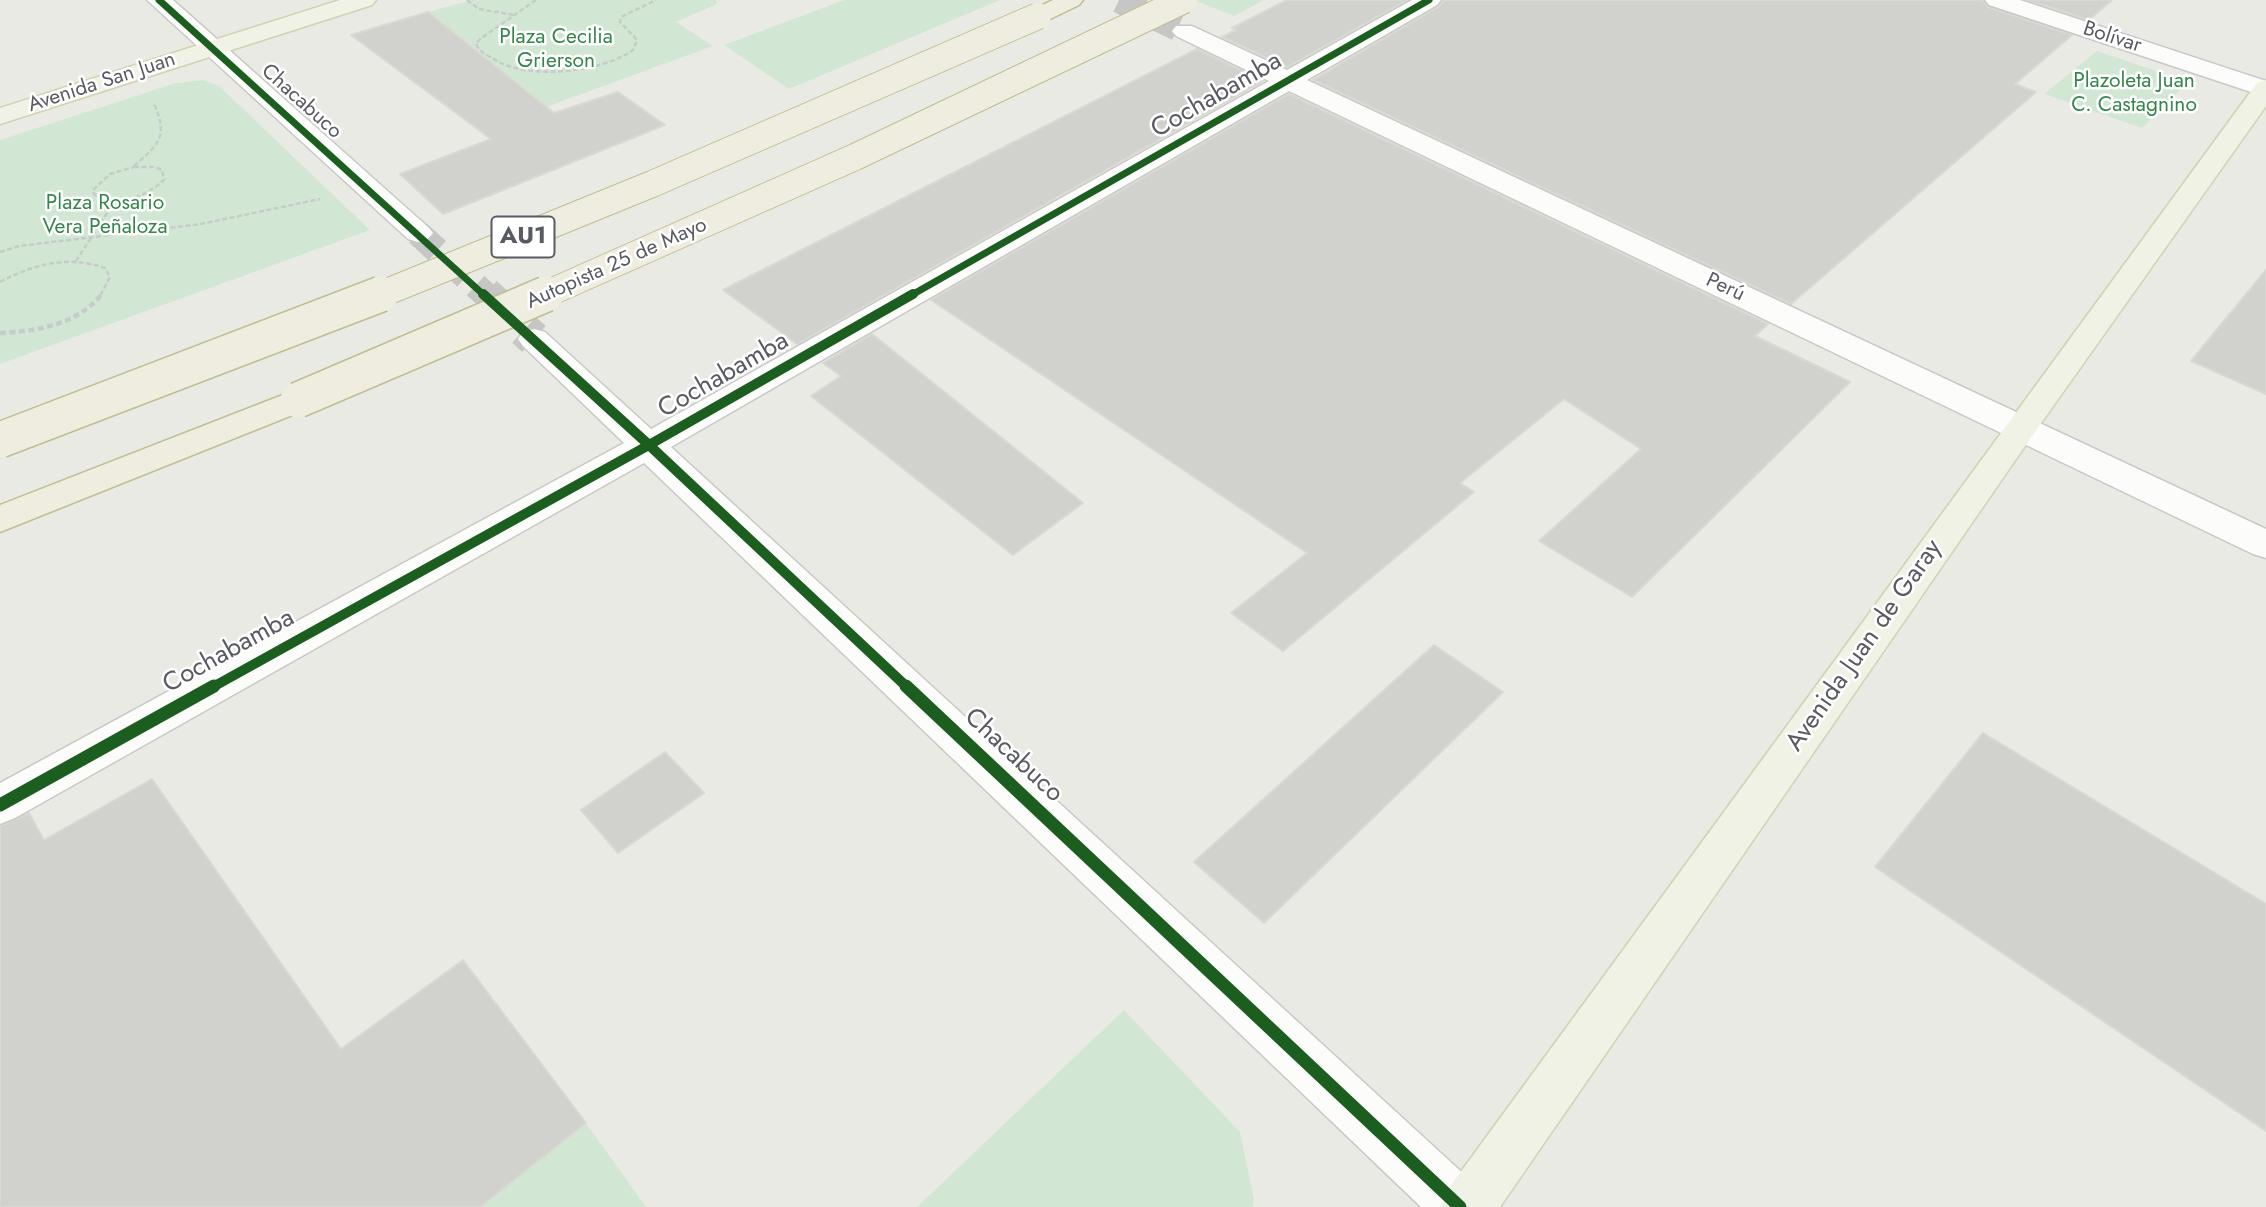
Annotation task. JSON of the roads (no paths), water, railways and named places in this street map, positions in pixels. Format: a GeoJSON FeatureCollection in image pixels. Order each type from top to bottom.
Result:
{"type":"FeatureCollection","features":[{"type":"Feature","properties":{"kind":"highway","name":"AU1"},"geometry":{"type":"LineString","coordinates":[[0,440],[626,196],[818,116],[1071,0]]}},
{"type":"Feature","properties":{"kind":"highway","name":"Autopista 25 de Mayo"},"geometry":{"type":"LineString","coordinates":[[0,519],[298,400],[574,284],[970,105],[1184,0]]}},
{"type":"Feature","properties":{"kind":"main road","name":"Avenida San Juan"},"geometry":{"type":"LineString","coordinates":[[0,116],[365,0]]}},
{"type":"Feature","properties":{"kind":"main road","name":"Avenida Juan de Garay"},"geometry":{"type":"LineString","coordinates":[[1468,1207],[2020,428],[2266,88]]}},
{"type":"Feature","properties":{"kind":"street","name":"Chacabuco"},"geometry":{"type":"LineString","coordinates":[[159,0],[418,233]]}},
{"type":"Feature","properties":{"kind":"street","name":"Cochabamba"},"geometry":{"type":"LineString","coordinates":[[0,804],[649,445],[1429,0]]}},
{"type":"Feature","properties":{"kind":"street","name":"Bolívar"},"geometry":{"type":"LineString","coordinates":[[1997,0],[2266,88]]}},
{"type":"Feature","properties":{"kind":"street","name":"Perú"},"geometry":{"type":"LineString","coordinates":[[1184,31],[2266,545]]}},
{"type":"Feature","properties":{"kind":"street","name":"Chacabuco"},"geometry":{"type":"LineString","coordinates":[[534,339],[1460,1207]]}},
{"type":"Feature","properties":{"kind":"tunnel"},"geometry":{"type":"LineString","coordinates":[[1119,0],[1184,31]]}},
{"type":"Feature","properties":{"kind":"tunnel"},"geometry":{"type":"LineString","coordinates":[[418,233],[487,296]]}},
{"type":"Feature","properties":{"kind":"tunnel"},"geometry":{"type":"LineString","coordinates":[[485,294],[534,339]]}},
{"type":"Feature","properties":{"kind":"park label","name":"Plaza Cecilia Grierson"},"geometry":{"type":"Point","coordinates":[556,50]}},
{"type":"Feature","properties":{"kind":"park label","name":"Plazoleta Juan C. Castagnino"},"geometry":{"type":"Point","coordinates":[2134,94]}},
{"type":"Feature","properties":{"kind":"park label","name":"Plaza Rosario Vera Peñaloza"},"geometry":{"type":"Point","coordinates":[105,216]}}]}
